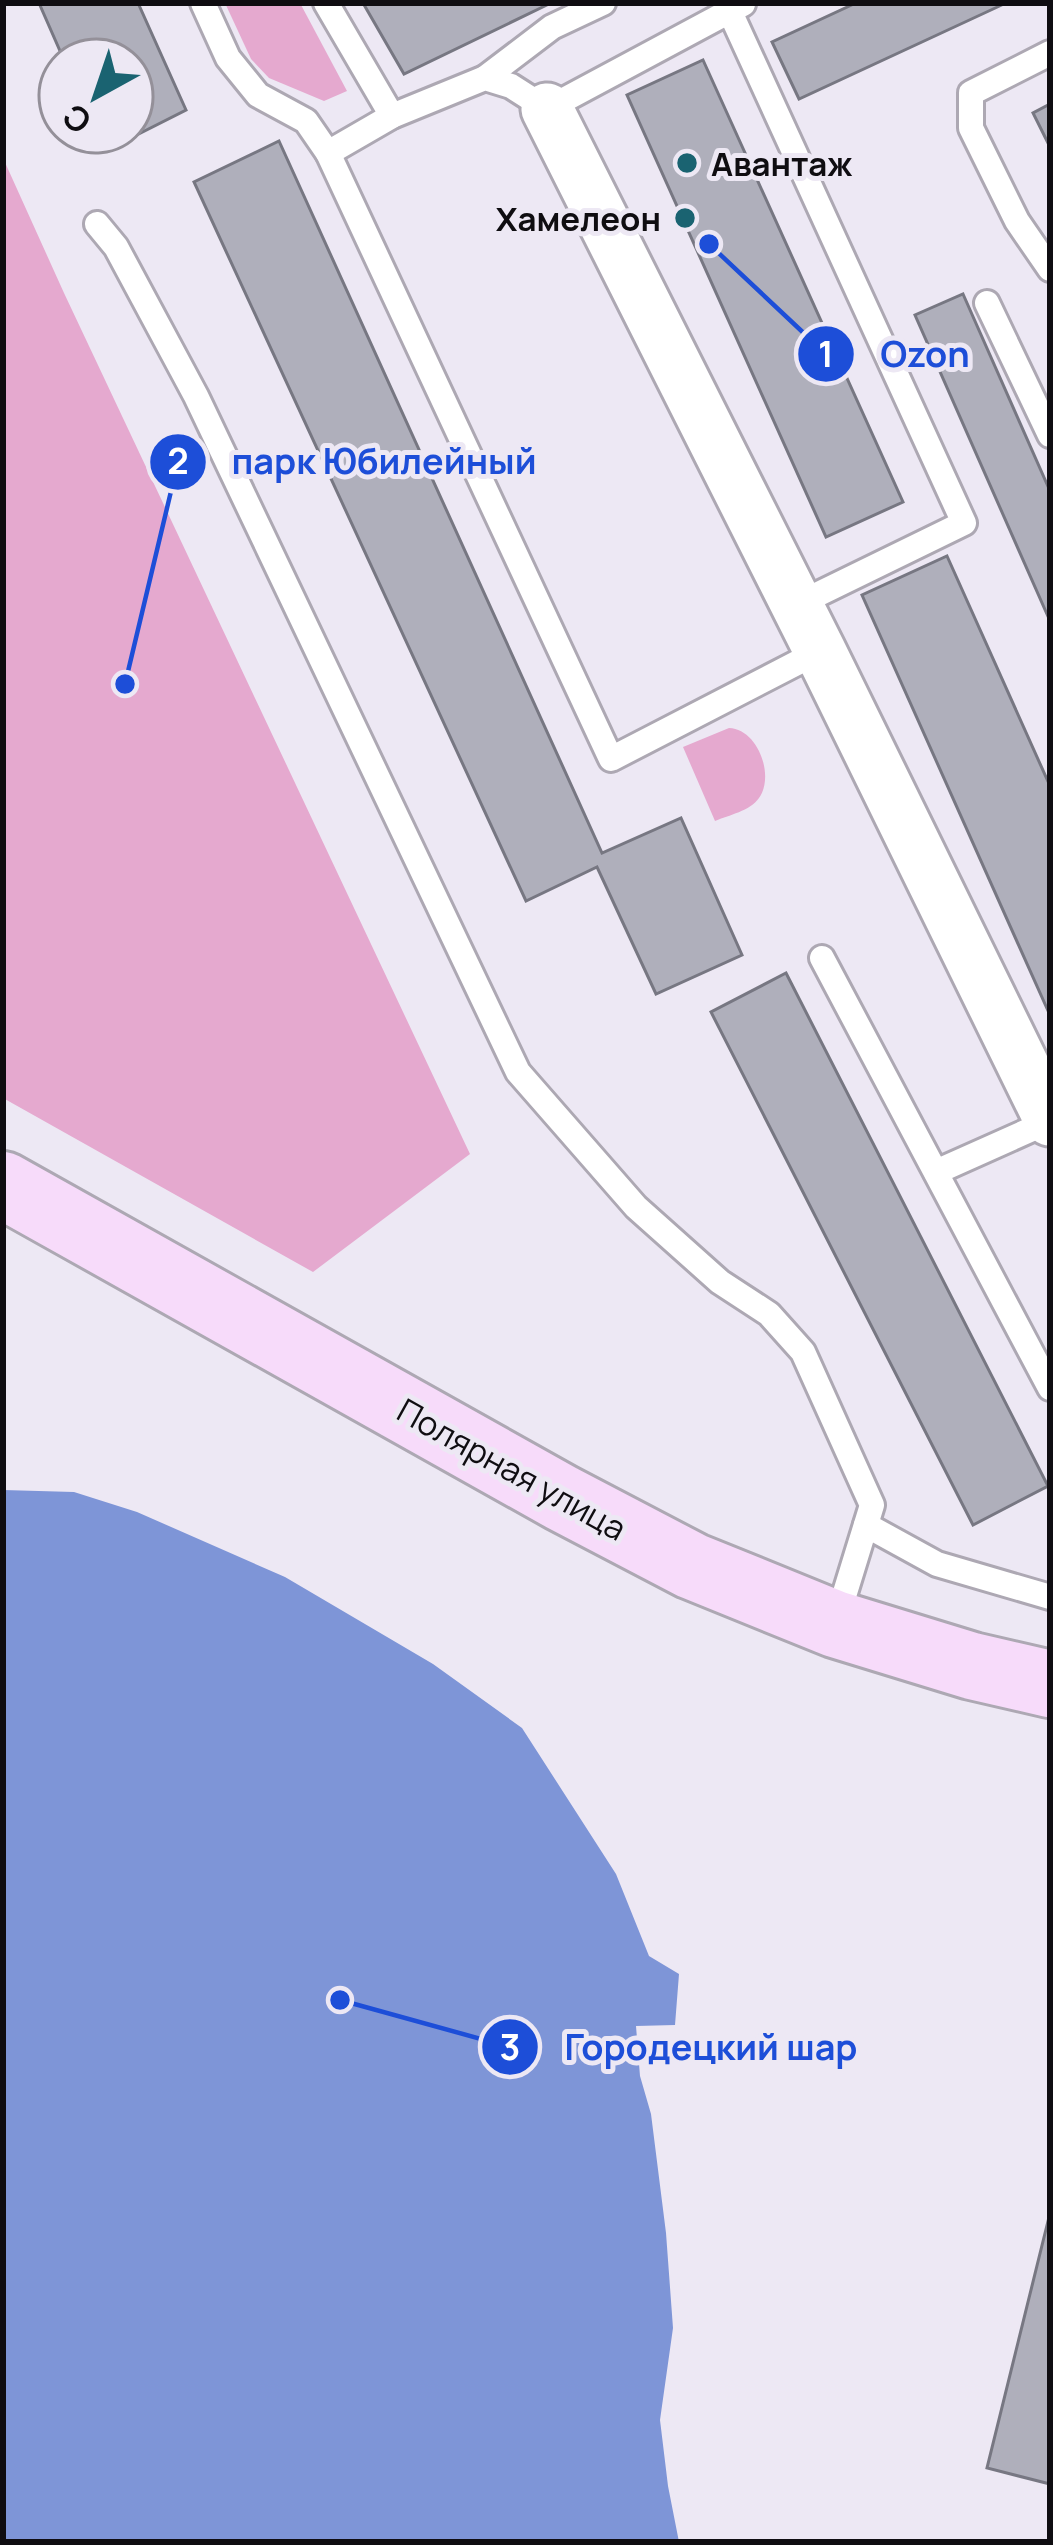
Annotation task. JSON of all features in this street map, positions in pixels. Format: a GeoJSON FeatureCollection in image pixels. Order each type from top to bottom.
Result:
{"type":"FeatureCollection","features":[{"type":"Feature","properties":{"kind":"main road","name":"Полярная улица"},"geometry":{"type":"LineString","coordinates":[[3,1185],[692,1566],[835,1624],[972,1666],[1050,1684]]}},
{"type":"Feature","properties":{"kind":"street"},"geometry":{"type":"LineString","coordinates":[[548,109],[1050,1120]]}},
{"type":"Feature","properties":{"kind":"lane"},"geometry":{"type":"LineString","coordinates":[[202,3],[228,58],[258,95],[306,121],[328,153],[610,759],[820,651]]}},
{"type":"Feature","properties":{"kind":"lane"},"geometry":{"type":"LineString","coordinates":[[326,3],[392,116]]}},
{"type":"Feature","properties":{"kind":"lane"},"geometry":{"type":"LineString","coordinates":[[328,153],[392,116],[485,78],[552,27],[603,3]]}},
{"type":"Feature","properties":{"kind":"lane"},"geometry":{"type":"LineString","coordinates":[[485,78],[511,86],[548,109],[734,6],[964,523],[796,605]]}},
{"type":"Feature","properties":{"kind":"lane"},"geometry":{"type":"LineString","coordinates":[[1050,53],[971,93],[971,128],[1017,221],[1050,268]]}},
{"type":"Feature","properties":{"kind":"lane"},"geometry":{"type":"LineString","coordinates":[[97,224],[116,247],[196,396],[518,1072],[636,1207],[720,1282],[769,1314],[803,1352],[872,1504],[835,1624]]}},
{"type":"Feature","properties":{"kind":"lane"},"geometry":{"type":"LineString","coordinates":[[987,303],[1044,408],[1050,435]]}},
{"type":"Feature","properties":{"kind":"lane"},"geometry":{"type":"LineString","coordinates":[[822,958],[1050,1388]]}},
{"type":"Feature","properties":{"kind":"lane"},"geometry":{"type":"LineString","coordinates":[[936,1172],[1050,1120]]}},
{"type":"Feature","properties":{"kind":"lane"},"geometry":{"type":"LineString","coordinates":[[866,1525],[937,1564],[1050,1597]]}},
{"type":"Feature","properties":{"kind":"shaded area"},"geometry":{"type":"Polygon","coordinates":[[[225,3],[300,3],[347,91],[324,101],[269,78],[251,59],[225,3]]]}},
{"type":"Feature","properties":{"kind":"shaded area"},"geometry":{"type":"Polygon","coordinates":[[[3,158],[470,1154],[313,1272],[3,1098],[3,158]]]}},
{"type":"Feature","properties":{"kind":"shaded area"},"geometry":{"type":"Polygon","coordinates":[[[729,728],[739,730],[755,745],[765,778],[755,802],[715,821],[683,747],[729,728]]]}},
{"type":"Feature","properties":{"kind":"water"},"geometry":{"type":"Polygon","coordinates":[[[3,1490],[74,1492],[137,1512],[285,1577],[433,1664],[522,1728],[616,1874],[649,1956],[679,1974],[675,2025],[636,2026],[666,2233],[673,2328],[660,2420],[679,2542],[3,2542],[3,1490]]]}},
{"type":"Feature","properties":{"kind":"building"},"geometry":{"type":"Polygon","coordinates":[[[39,3],[138,3],[153,36],[53,36],[39,3]]]}},
{"type":"Feature","properties":{"kind":"building"},"geometry":{"type":"Polygon","coordinates":[[[363,3],[551,3],[404,74],[363,3]]]}},
{"type":"Feature","properties":{"kind":"building"},"geometry":{"type":"Polygon","coordinates":[[[856,3],[1006,3],[799,99],[772,42],[856,3]]]}},
{"type":"Feature","properties":{"kind":"building"},"geometry":{"type":"Polygon","coordinates":[[[156,43],[186,110],[156,125],[156,43]]]}},
{"type":"Feature","properties":{"kind":"building"},"geometry":{"type":"Polygon","coordinates":[[[703,60],[903,502],[826,537],[627,95],[703,60]]]}},
{"type":"Feature","properties":{"kind":"building"},"geometry":{"type":"Polygon","coordinates":[[[1050,104],[1050,147],[1033,113],[1050,104]]]}},
{"type":"Feature","properties":{"kind":"building"},"geometry":{"type":"Polygon","coordinates":[[[279,141],[602,853],[681,818],[742,955],[656,994],[597,867],[526,901],[194,182],[279,141]]]}},
{"type":"Feature","properties":{"kind":"building"},"geometry":{"type":"Polygon","coordinates":[[[963,294],[1050,491],[1050,621],[915,315],[963,294]]]}},
{"type":"Feature","properties":{"kind":"building"},"geometry":{"type":"Polygon","coordinates":[[[947,556],[1050,786],[1049,1013],[862,595],[947,556]]]}},
{"type":"Feature","properties":{"kind":"building"},"geometry":{"type":"Polygon","coordinates":[[[786,973],[1048,1486],[973,1525],[711,1012],[786,973]]]}},
{"type":"Feature","properties":{"kind":"building"},"geometry":{"type":"Polygon","coordinates":[[[1050,2213],[1050,2484],[987,2468],[1050,2213]]]}},
{"type":"Feature","properties":{"kind":"place","name":"Авантаж"},"geometry":{"type":"Point","coordinates":[687,163]}},
{"type":"Feature","properties":{"kind":"place","name":"Хамелеон"},"geometry":{"type":"Point","coordinates":[685,218]}},
{"type":"Feature","properties":{"kind":"place","name":"Ozon"},"geometry":{"type":"Point","coordinates":[709,244]}},
{"type":"Feature","properties":{"kind":"place","name":"парк Юбилейный"},"geometry":{"type":"Point","coordinates":[125,684]}},
{"type":"Feature","properties":{"kind":"place","name":"Городецкий шар"},"geometry":{"type":"Point","coordinates":[340,2000]}}]}
